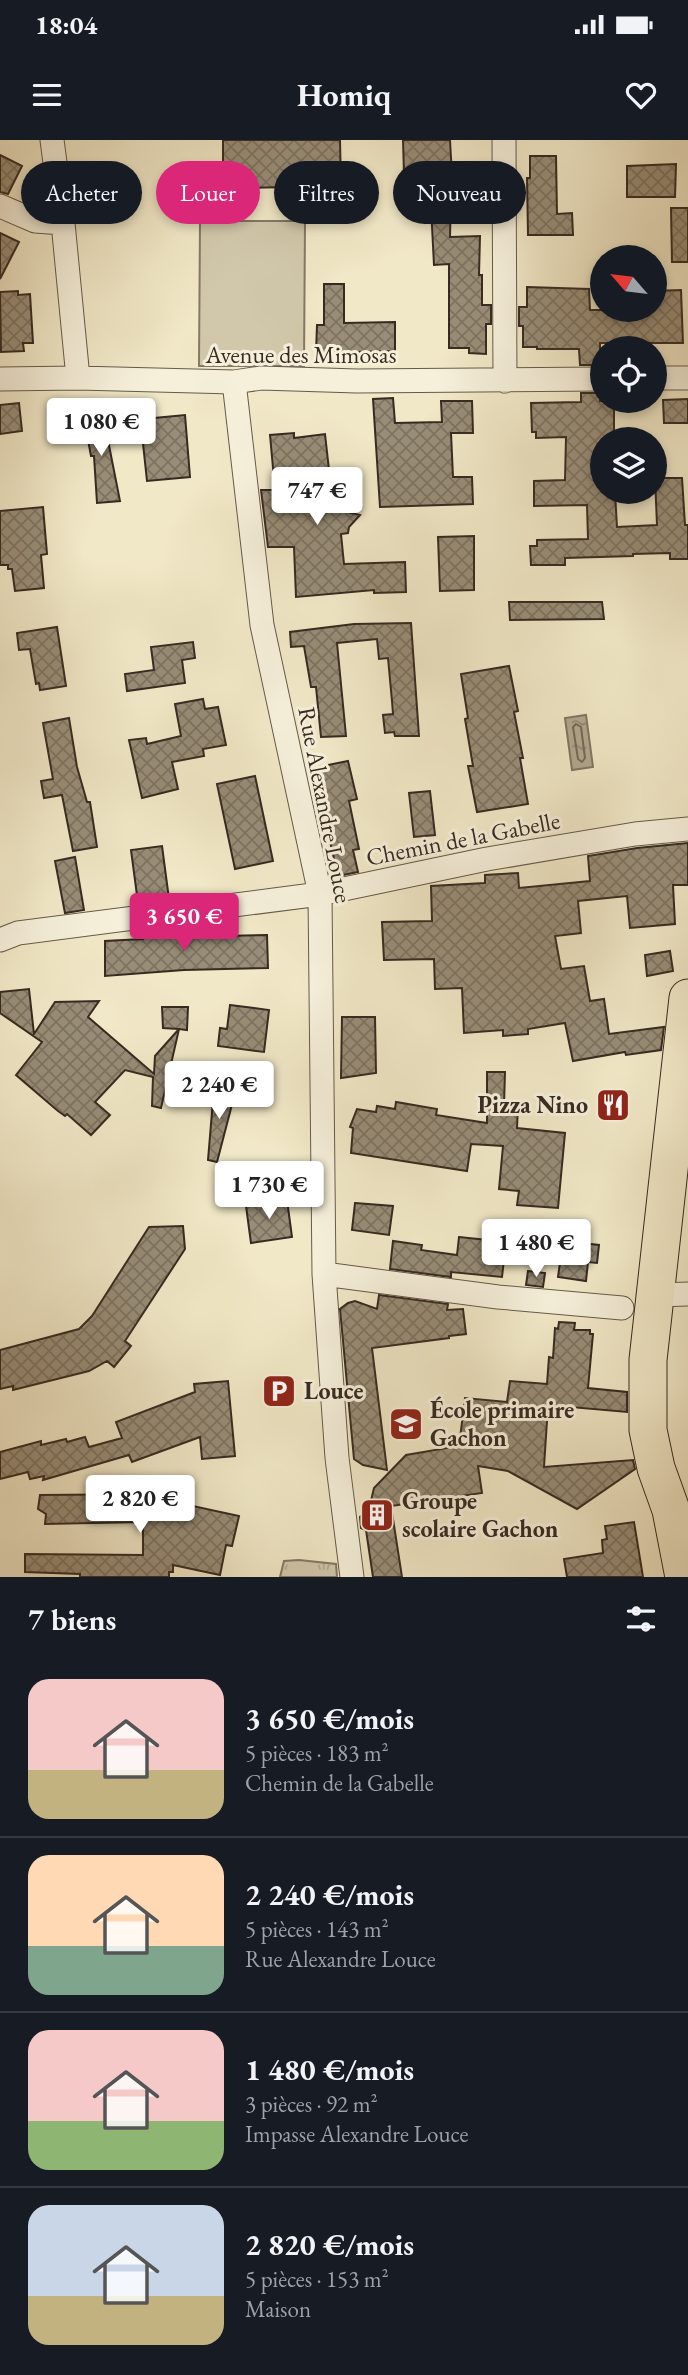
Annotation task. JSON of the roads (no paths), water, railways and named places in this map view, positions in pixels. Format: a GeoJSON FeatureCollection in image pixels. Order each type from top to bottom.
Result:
{"type":"FeatureCollection","features":[{"type":"Feature","properties":{"kind":"main road"},"geometry":{"type":"LineString","coordinates":[[684,1577],[674,1521],[656,1468],[648,1430],[648,1360],[672,1294],[667,1174],[688,998]]}},
{"type":"Feature","properties":{"kind":"street"},"geometry":{"type":"LineString","coordinates":[[52,140],[55,161]]}},
{"type":"Feature","properties":{"kind":"street"},"geometry":{"type":"LineString","coordinates":[[504,140],[505,381]]}},
{"type":"Feature","properties":{"kind":"street"},"geometry":{"type":"LineString","coordinates":[[0,206],[21,216]]}},
{"type":"Feature","properties":{"kind":"street"},"geometry":{"type":"LineString","coordinates":[[63,224],[78,378]]}},
{"type":"Feature","properties":{"kind":"street","name":"Avenue des Mimosas"},"geometry":{"type":"LineString","coordinates":[[0,379],[234,382],[261,378],[590,379]]}},
{"type":"Feature","properties":{"kind":"street"},"geometry":{"type":"LineString","coordinates":[[667,378],[688,378]]}},
{"type":"Feature","properties":{"kind":"street","name":"Rue Alexandre Louce"},"geometry":{"type":"LineString","coordinates":[[234,382],[262,625],[320,894],[324,1274],[337,1458],[352,1577]]}},
{"type":"Feature","properties":{"kind":"street","name":"Chemin de la Gabelle"},"geometry":{"type":"LineString","coordinates":[[0,940],[18,933],[320,894],[487,859],[635,834],[688,829]]}},
{"type":"Feature","properties":{"kind":"street"},"geometry":{"type":"LineString","coordinates":[[324,1274],[498,1297],[622,1308]]}},
{"type":"Feature","properties":{"kind":"water"},"geometry":{"type":"Polygon","coordinates":[[[586,715],[593,767],[572,770],[565,718],[586,715]]]}},
{"type":"Feature","properties":{"kind":"place","name":"Pizza Nino"},"geometry":{"type":"Point","coordinates":[613,1105]}},
{"type":"Feature","properties":{"kind":"place","name":"Louce"},"geometry":{"type":"Point","coordinates":[279,1391]}},
{"type":"Feature","properties":{"kind":"place","name":"École primaire Gachon"},"geometry":{"type":"Point","coordinates":[406,1424]}},
{"type":"Feature","properties":{"kind":"place","name":"Groupe scolaire Gachon"},"geometry":{"type":"Point","coordinates":[377,1515]}}]}
